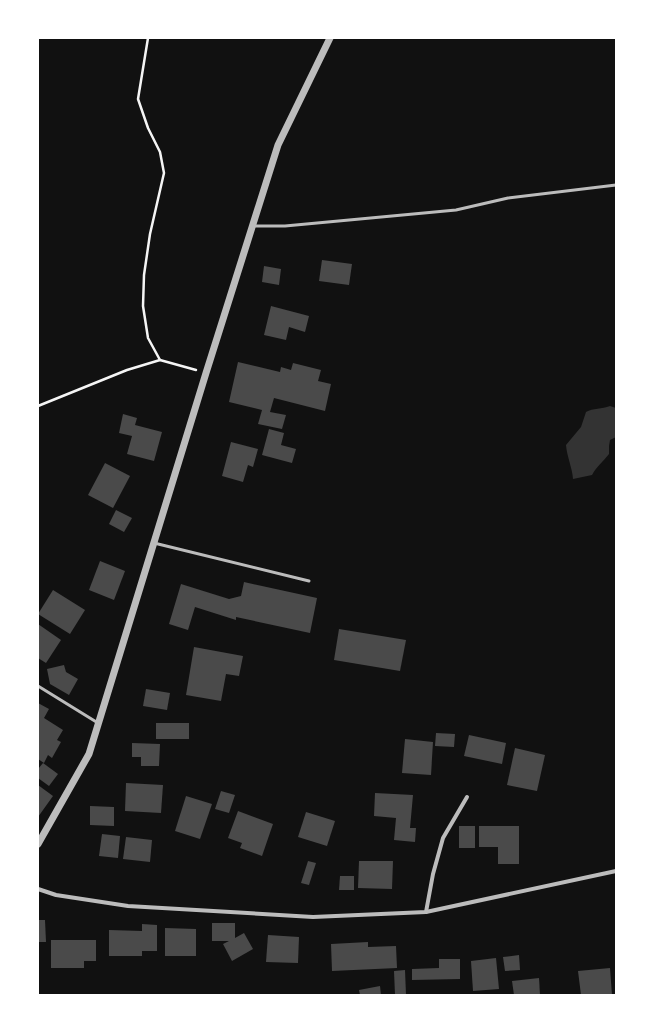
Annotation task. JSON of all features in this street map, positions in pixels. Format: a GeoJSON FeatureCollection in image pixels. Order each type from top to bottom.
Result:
{"type":"FeatureCollection","features":[{"type":"Feature","properties":{"kind":"street"},"geometry":{"type":"LineString","coordinates":[[38,844],[89,754],[153,543],[278,145],[330,38]]}},
{"type":"Feature","properties":{"kind":"street"},"geometry":{"type":"LineString","coordinates":[[426,912],[433,874],[444,838],[467,797]]}},
{"type":"Feature","properties":{"kind":"street"},"geometry":{"type":"LineString","coordinates":[[38,889],[56,895],[128,906],[313,917],[426,912],[616,871]]}},
{"type":"Feature","properties":{"kind":"lane"},"geometry":{"type":"LineString","coordinates":[[253,226],[285,226],[456,210],[508,198],[616,185]]}},
{"type":"Feature","properties":{"kind":"lane"},"geometry":{"type":"LineString","coordinates":[[153,543],[309,582]]}},
{"type":"Feature","properties":{"kind":"lane"},"geometry":{"type":"LineString","coordinates":[[38,686],[98,723]]}},
{"type":"Feature","properties":{"kind":"path"},"geometry":{"type":"LineString","coordinates":[[148,38],[138,99],[148,128],[160,152],[164,173],[150,234],[144,275],[143,306],[148,338],[160,360]]}},
{"type":"Feature","properties":{"kind":"path"},"geometry":{"type":"LineString","coordinates":[[38,406],[127,370],[160,360],[206,373]]}},
{"type":"Feature","properties":{"kind":"shaded area"},"geometry":{"type":"Polygon","coordinates":[[[610,406],[616,408],[616,437],[610,440],[609,454],[592,475],[573,479],[566,445],[581,427],[586,412],[610,406]]]}},
{"type":"Feature","properties":{"kind":"building"},"geometry":{"type":"Polygon","coordinates":[[[322,260],[352,264],[349,285],[319,281],[322,260]]]}},
{"type":"Feature","properties":{"kind":"building"},"geometry":{"type":"Polygon","coordinates":[[[264,266],[281,269],[279,285],[262,282],[264,266]]]}},
{"type":"Feature","properties":{"kind":"building"},"geometry":{"type":"Polygon","coordinates":[[[271,306],[309,316],[305,332],[289,327],[286,340],[264,335],[271,306]]]}},
{"type":"Feature","properties":{"kind":"building"},"geometry":{"type":"Polygon","coordinates":[[[238,362],[280,372],[281,367],[291,370],[293,363],[321,370],[318,381],[331,384],[325,411],[274,398],[270,412],[286,415],[282,429],[258,424],[262,410],[229,402],[238,362]]]}},
{"type":"Feature","properties":{"kind":"building"},"geometry":{"type":"Polygon","coordinates":[[[123,414],[137,418],[135,425],[162,432],[154,461],[127,454],[132,436],[119,433],[123,414]]]}},
{"type":"Feature","properties":{"kind":"building"},"geometry":{"type":"Polygon","coordinates":[[[269,429],[284,433],[281,445],[296,449],[292,463],[262,455],[269,429]]]}},
{"type":"Feature","properties":{"kind":"building"},"geometry":{"type":"Polygon","coordinates":[[[231,442],[258,449],[253,467],[248,465],[243,482],[222,476],[231,442]]]}},
{"type":"Feature","properties":{"kind":"building"},"geometry":{"type":"Polygon","coordinates":[[[105,463],[130,476],[113,508],[88,495],[105,463]]]}},
{"type":"Feature","properties":{"kind":"building"},"geometry":{"type":"Polygon","coordinates":[[[116,510],[132,518],[124,532],[109,524],[116,510]]]}},
{"type":"Feature","properties":{"kind":"building"},"geometry":{"type":"Polygon","coordinates":[[[100,561],[125,571],[114,600],[89,590],[100,561]]]}},
{"type":"Feature","properties":{"kind":"building"},"geometry":{"type":"Polygon","coordinates":[[[244,582],[317,598],[310,633],[236,617],[236,620],[195,607],[188,630],[169,624],[181,584],[229,599],[241,596],[244,582]]]}},
{"type":"Feature","properties":{"kind":"building"},"geometry":{"type":"Polygon","coordinates":[[[53,590],[85,610],[70,634],[38,614],[53,590]]]}},
{"type":"Feature","properties":{"kind":"building"},"geometry":{"type":"Polygon","coordinates":[[[38,624],[61,640],[46,663],[38,658],[38,624]]]}},
{"type":"Feature","properties":{"kind":"building"},"geometry":{"type":"Polygon","coordinates":[[[339,629],[406,640],[400,671],[334,660],[339,629]]]}},
{"type":"Feature","properties":{"kind":"building"},"geometry":{"type":"Polygon","coordinates":[[[194,647],[243,656],[239,676],[226,674],[221,701],[186,695],[194,647]]]}},
{"type":"Feature","properties":{"kind":"building"},"geometry":{"type":"Polygon","coordinates":[[[64,665],[66,672],[78,679],[69,695],[50,684],[47,669],[64,665]]]}},
{"type":"Feature","properties":{"kind":"building"},"geometry":{"type":"Polygon","coordinates":[[[146,689],[170,693],[167,710],[143,706],[146,689]]]}},
{"type":"Feature","properties":{"kind":"building"},"geometry":{"type":"Polygon","coordinates":[[[38,703],[49,709],[44,718],[63,730],[57,740],[61,742],[52,758],[48,755],[44,763],[38,759],[38,703]]]}},
{"type":"Feature","properties":{"kind":"building"},"geometry":{"type":"Polygon","coordinates":[[[156,723],[189,723],[189,739],[156,739],[156,723]]]}},
{"type":"Feature","properties":{"kind":"building"},"geometry":{"type":"Polygon","coordinates":[[[436,733],[455,734],[454,747],[435,746],[436,733]]]}},
{"type":"Feature","properties":{"kind":"building"},"geometry":{"type":"Polygon","coordinates":[[[469,735],[506,743],[502,764],[464,756],[469,735]]]}},
{"type":"Feature","properties":{"kind":"building"},"geometry":{"type":"Polygon","coordinates":[[[405,739],[433,742],[431,775],[402,773],[405,739]]]}},
{"type":"Feature","properties":{"kind":"building"},"geometry":{"type":"Polygon","coordinates":[[[132,743],[160,744],[159,766],[141,766],[141,757],[132,757],[132,743]]]}},
{"type":"Feature","properties":{"kind":"building"},"geometry":{"type":"Polygon","coordinates":[[[515,748],[545,755],[537,791],[507,785],[515,748]]]}},
{"type":"Feature","properties":{"kind":"building"},"geometry":{"type":"Polygon","coordinates":[[[43,763],[58,774],[49,786],[38,778],[38,769],[43,763]]]}},
{"type":"Feature","properties":{"kind":"building"},"geometry":{"type":"Polygon","coordinates":[[[126,783],[163,785],[161,813],[125,811],[126,783]]]}},
{"type":"Feature","properties":{"kind":"building"},"geometry":{"type":"Polygon","coordinates":[[[38,785],[53,796],[38,817],[38,785]]]}},
{"type":"Feature","properties":{"kind":"building"},"geometry":{"type":"Polygon","coordinates":[[[221,791],[235,795],[229,813],[215,809],[221,791]]]}},
{"type":"Feature","properties":{"kind":"building"},"geometry":{"type":"Polygon","coordinates":[[[375,793],[413,795],[410,828],[416,828],[415,842],[394,840],[396,818],[374,816],[375,793]]]}},
{"type":"Feature","properties":{"kind":"building"},"geometry":{"type":"Polygon","coordinates":[[[186,796],[212,804],[200,839],[175,831],[186,796]]]}},
{"type":"Feature","properties":{"kind":"building"},"geometry":{"type":"Polygon","coordinates":[[[90,806],[114,807],[114,826],[90,825],[90,806]]]}},
{"type":"Feature","properties":{"kind":"building"},"geometry":{"type":"Polygon","coordinates":[[[238,811],[273,824],[262,856],[240,848],[242,843],[228,838],[238,811]]]}},
{"type":"Feature","properties":{"kind":"building"},"geometry":{"type":"Polygon","coordinates":[[[306,812],[335,821],[327,846],[298,837],[306,812]]]}},
{"type":"Feature","properties":{"kind":"building"},"geometry":{"type":"Polygon","coordinates":[[[459,826],[475,826],[475,848],[459,848],[459,826]]]}},
{"type":"Feature","properties":{"kind":"building"},"geometry":{"type":"Polygon","coordinates":[[[479,826],[519,826],[519,864],[498,864],[498,847],[479,847],[479,826]]]}},
{"type":"Feature","properties":{"kind":"building"},"geometry":{"type":"Polygon","coordinates":[[[102,834],[120,836],[118,858],[99,856],[102,834]]]}},
{"type":"Feature","properties":{"kind":"building"},"geometry":{"type":"Polygon","coordinates":[[[126,837],[152,840],[150,862],[123,859],[126,837]]]}},
{"type":"Feature","properties":{"kind":"building"},"geometry":{"type":"Polygon","coordinates":[[[308,861],[316,863],[309,885],[301,883],[308,861]]]}},
{"type":"Feature","properties":{"kind":"building"},"geometry":{"type":"Polygon","coordinates":[[[359,861],[393,861],[392,889],[358,888],[359,861]]]}},
{"type":"Feature","properties":{"kind":"building"},"geometry":{"type":"Polygon","coordinates":[[[340,876],[354,876],[354,890],[339,890],[340,876]]]}},
{"type":"Feature","properties":{"kind":"building"},"geometry":{"type":"Polygon","coordinates":[[[38,920],[45,920],[46,942],[38,942],[38,920]]]}},
{"type":"Feature","properties":{"kind":"building"},"geometry":{"type":"Polygon","coordinates":[[[212,923],[235,923],[235,938],[244,933],[253,949],[232,961],[223,944],[229,941],[212,941],[212,923]]]}},
{"type":"Feature","properties":{"kind":"building"},"geometry":{"type":"Polygon","coordinates":[[[142,924],[157,925],[157,951],[142,951],[142,956],[109,956],[109,930],[142,931],[142,924]]]}},
{"type":"Feature","properties":{"kind":"building"},"geometry":{"type":"Polygon","coordinates":[[[165,928],[196,929],[196,956],[165,956],[165,928]]]}},
{"type":"Feature","properties":{"kind":"building"},"geometry":{"type":"Polygon","coordinates":[[[268,935],[299,937],[298,963],[266,962],[268,935]]]}},
{"type":"Feature","properties":{"kind":"building"},"geometry":{"type":"Polygon","coordinates":[[[51,940],[96,940],[96,961],[84,961],[84,968],[51,968],[51,940]]]}},
{"type":"Feature","properties":{"kind":"building"},"geometry":{"type":"Polygon","coordinates":[[[368,942],[368,947],[396,946],[397,968],[332,971],[331,944],[368,942]]]}},
{"type":"Feature","properties":{"kind":"building"},"geometry":{"type":"Polygon","coordinates":[[[519,955],[520,970],[505,971],[503,957],[519,955]]]}},
{"type":"Feature","properties":{"kind":"building"},"geometry":{"type":"Polygon","coordinates":[[[496,958],[499,989],[473,991],[471,961],[496,958]]]}},
{"type":"Feature","properties":{"kind":"building"},"geometry":{"type":"Polygon","coordinates":[[[439,959],[460,959],[460,979],[412,980],[412,969],[439,968],[439,959]]]}},
{"type":"Feature","properties":{"kind":"building"},"geometry":{"type":"Polygon","coordinates":[[[610,968],[612,995],[581,995],[578,971],[610,968]]]}},
{"type":"Feature","properties":{"kind":"building"},"geometry":{"type":"Polygon","coordinates":[[[405,970],[406,995],[395,995],[394,971],[405,970]]]}},
{"type":"Feature","properties":{"kind":"building"},"geometry":{"type":"Polygon","coordinates":[[[539,978],[540,995],[514,995],[512,981],[539,978]]]}},
{"type":"Feature","properties":{"kind":"building"},"geometry":{"type":"Polygon","coordinates":[[[380,986],[381,995],[360,995],[359,990],[380,986]]]}}]}
